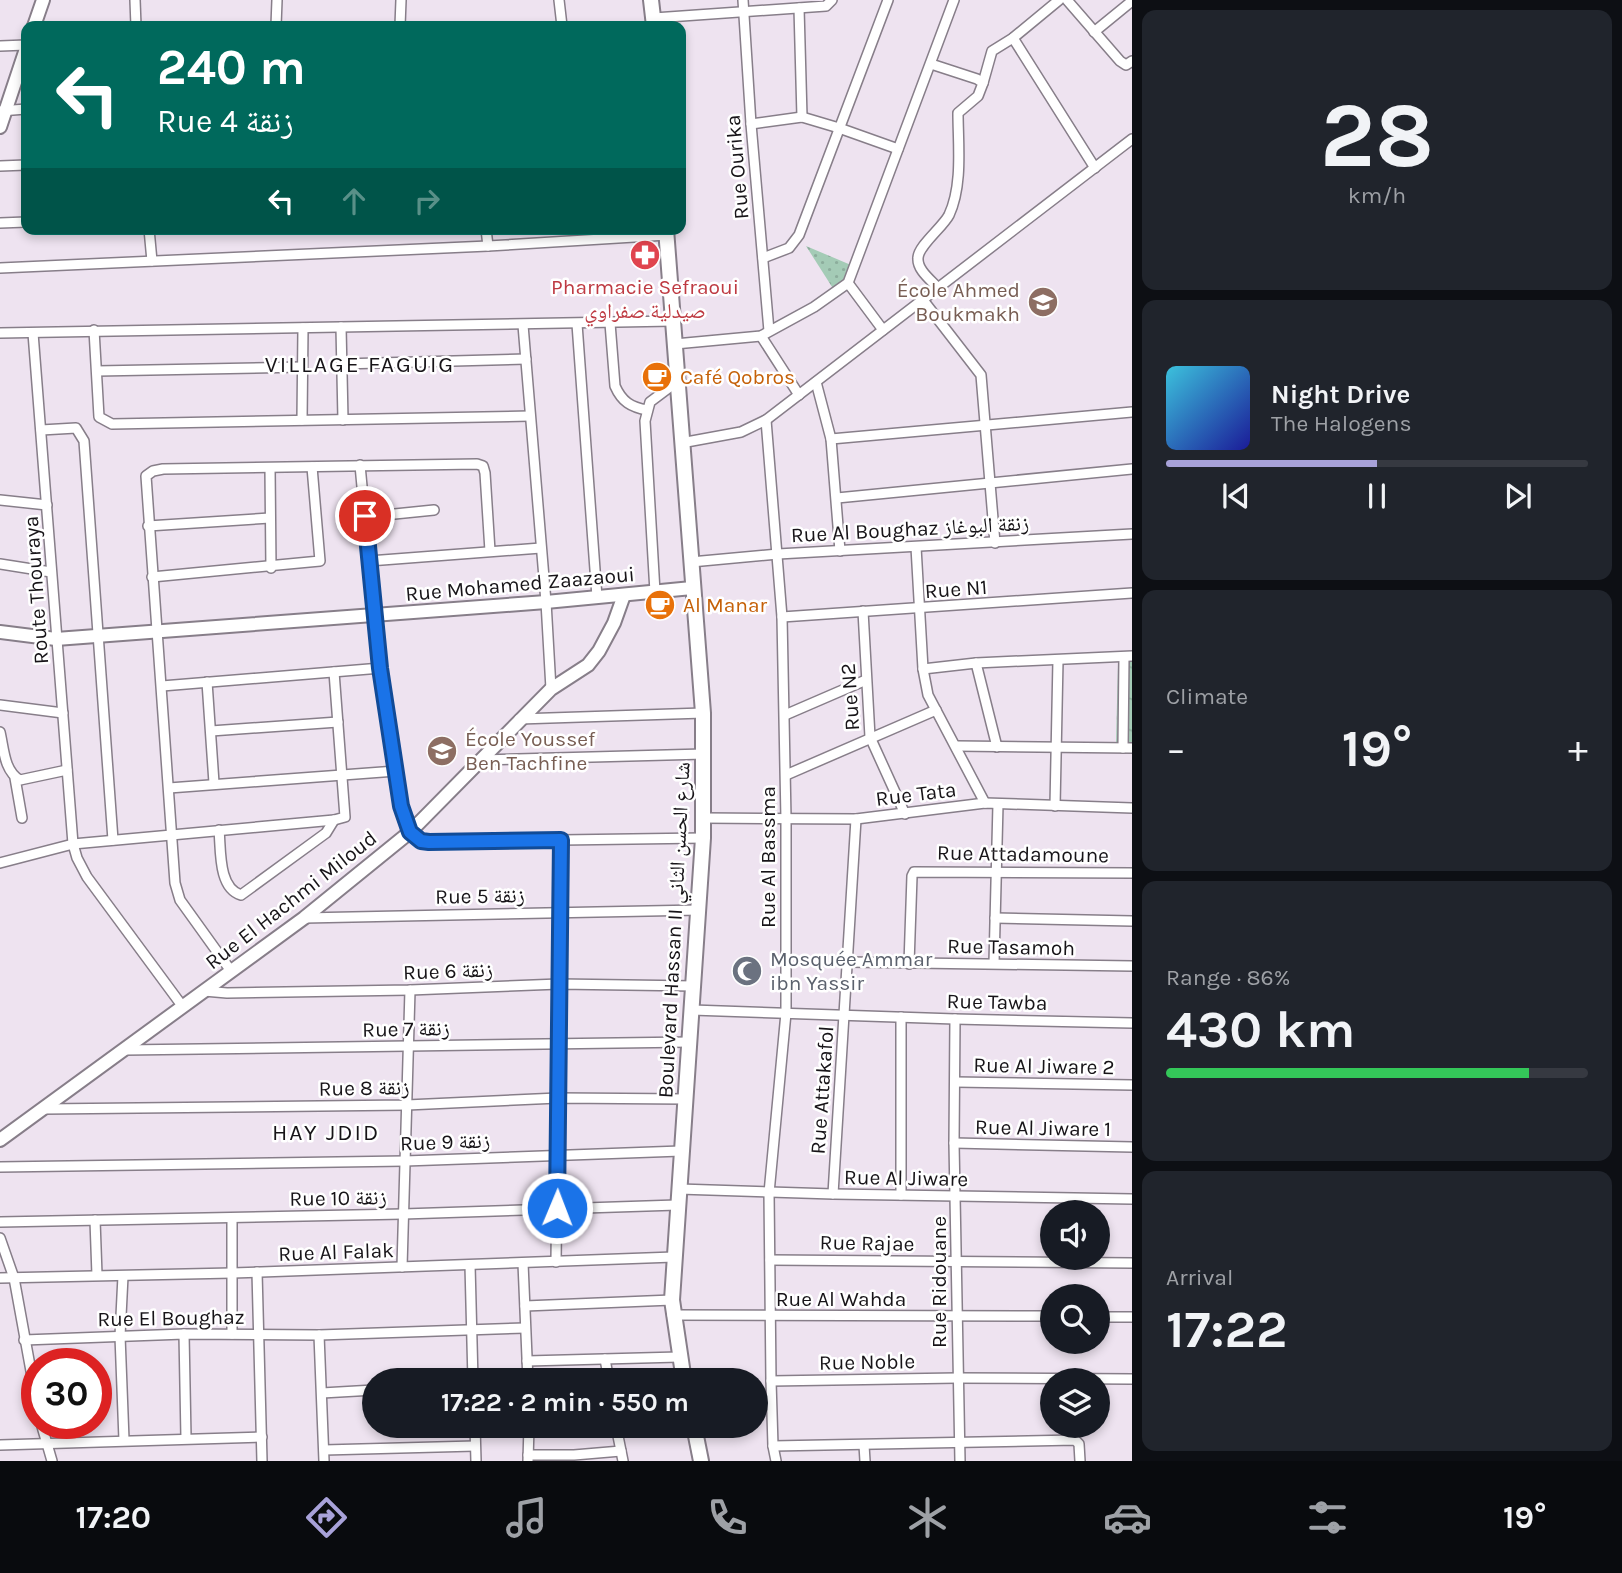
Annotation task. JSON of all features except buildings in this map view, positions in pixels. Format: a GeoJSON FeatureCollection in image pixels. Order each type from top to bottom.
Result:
{"type":"FeatureCollection","features":[{"type":"Feature","properties":{"kind":"main road"},"geometry":{"type":"LineString","coordinates":[[651,0],[654,21]]}},
{"type":"Feature","properties":{"kind":"main road","name":"Boulevard Hassan II شارع الحسن الثاني"},"geometry":{"type":"LineString","coordinates":[[667,235],[704,754],[699,909],[672,1300],[681,1368]]}},
{"type":"Feature","properties":{"kind":"main road"},"geometry":{"type":"LineString","coordinates":[[696,1438],[701,1461]]}},
{"type":"Feature","properties":{"kind":"street"},"geometry":{"type":"LineString","coordinates":[[36,21],[43,0]]}},
{"type":"Feature","properties":{"kind":"street"},"geometry":{"type":"LineString","coordinates":[[135,0],[136,21]]}},
{"type":"Feature","properties":{"kind":"street"},"geometry":{"type":"LineString","coordinates":[[276,21],[277,0]]}},
{"type":"Feature","properties":{"kind":"street"},"geometry":{"type":"LineString","coordinates":[[400,21],[401,0]]}},
{"type":"Feature","properties":{"kind":"street"},"geometry":{"type":"LineString","coordinates":[[559,0],[561,21]]}},
{"type":"Feature","properties":{"kind":"street","name":"Rue Ourika"},"geometry":{"type":"LineString","coordinates":[[743,0],[763,258],[765,333],[799,395]]}},
{"type":"Feature","properties":{"kind":"street"},"geometry":{"type":"LineString","coordinates":[[763,258],[789,248],[799,235],[888,0]]}},
{"type":"Feature","properties":{"kind":"street"},"geometry":{"type":"LineString","coordinates":[[675,344],[765,333],[814,307],[848,283],[954,0]]}},
{"type":"Feature","properties":{"kind":"street"},"geometry":{"type":"LineString","coordinates":[[939,288],[920,269],[918,259],[920,250],[949,215],[957,185],[958,113],[978,96],[992,51],[1013,38],[1059,0]]}},
{"type":"Feature","properties":{"kind":"street"},"geometry":{"type":"LineString","coordinates":[[1066,0],[1120,61],[1126,65],[1132,61]]}},
{"type":"Feature","properties":{"kind":"street"},"geometry":{"type":"LineString","coordinates":[[1094,32],[1132,1]]}},
{"type":"Feature","properties":{"kind":"street"},"geometry":{"type":"LineString","coordinates":[[662,21],[743,11],[799,8],[831,2]]}},
{"type":"Feature","properties":{"kind":"street"},"geometry":{"type":"LineString","coordinates":[[799,8],[802,117]]}},
{"type":"Feature","properties":{"kind":"street"},"geometry":{"type":"LineString","coordinates":[[1013,38],[1095,168]]}},
{"type":"Feature","properties":{"kind":"street"},"geometry":{"type":"LineString","coordinates":[[0,46],[21,51]]}},
{"type":"Feature","properties":{"kind":"street"},"geometry":{"type":"LineString","coordinates":[[931,64],[984,83]]}},
{"type":"Feature","properties":{"kind":"street"},"geometry":{"type":"LineString","coordinates":[[0,127],[3,110],[21,65]]}},
{"type":"Feature","properties":{"kind":"street"},"geometry":{"type":"LineString","coordinates":[[3,110],[21,109]]}},
{"type":"Feature","properties":{"kind":"street"},"geometry":{"type":"LineString","coordinates":[[751,124],[802,117],[898,149]]}},
{"type":"Feature","properties":{"kind":"street"},"geometry":{"type":"LineString","coordinates":[[681,443],[741,432],[766,420],[1132,139]]}},
{"type":"Feature","properties":{"kind":"street"},"geometry":{"type":"LineString","coordinates":[[0,166],[21,164]]}},
{"type":"Feature","properties":{"kind":"street"},"geometry":{"type":"LineString","coordinates":[[0,223],[21,222]]}},
{"type":"Feature","properties":{"kind":"street"},"geometry":{"type":"LineString","coordinates":[[150,235],[152,261]]}},
{"type":"Feature","properties":{"kind":"street"},"geometry":{"type":"LineString","coordinates":[[487,235],[488,246]]}},
{"type":"Feature","properties":{"kind":"street"},"geometry":{"type":"LineString","coordinates":[[0,268],[488,246],[629,235]]}},
{"type":"Feature","properties":{"kind":"street"},"geometry":{"type":"LineString","coordinates":[[848,283],[883,330]]}},
{"type":"Feature","properties":{"kind":"street"},"geometry":{"type":"LineString","coordinates":[[923,300],[981,376],[995,543]]}},
{"type":"Feature","properties":{"kind":"street"},"geometry":{"type":"LineString","coordinates":[[0,333],[673,321]]}},
{"type":"Feature","properties":{"kind":"street"},"geometry":{"type":"LineString","coordinates":[[610,323],[615,386],[625,401],[633,407],[648,410]]}},
{"type":"Feature","properties":{"kind":"street"},"geometry":{"type":"LineString","coordinates":[[576,324],[597,597]]}},
{"type":"Feature","properties":{"kind":"street"},"geometry":{"type":"LineString","coordinates":[[523,325],[551,689]]}},
{"type":"Feature","properties":{"kind":"street"},"geometry":{"type":"LineString","coordinates":[[341,327],[343,420]]}},
{"type":"Feature","properties":{"kind":"street"},"geometry":{"type":"LineString","coordinates":[[302,420],[303,328]]}},
{"type":"Feature","properties":{"kind":"street"},"geometry":{"type":"LineString","coordinates":[[94,330],[99,417],[111,424],[530,416]]}},
{"type":"Feature","properties":{"kind":"street","name":"Route Thouraya"},"geometry":{"type":"LineString","coordinates":[[33,333],[73,844],[77,859],[94,887],[183,1007]]}},
{"type":"Feature","properties":{"kind":"street"},"geometry":{"type":"LineString","coordinates":[[341,364],[526,359]]}},
{"type":"Feature","properties":{"kind":"street"},"geometry":{"type":"LineString","coordinates":[[97,371],[302,367]]}},
{"type":"Feature","properties":{"kind":"street"},"geometry":{"type":"LineString","coordinates":[[655,592],[645,421],[650,402],[678,381]]}},
{"type":"Feature","properties":{"kind":"street"},"geometry":{"type":"LineString","coordinates":[[816,382],[831,439],[840,551]]}},
{"type":"Feature","properties":{"kind":"street"},"geometry":{"type":"LineString","coordinates":[[831,439],[1132,412]]}},
{"type":"Feature","properties":{"kind":"street","name":"Rue Al Bassma"},"geometry":{"type":"LineString","coordinates":[[766,420],[782,617],[786,775],[786,1013],[769,1193],[771,1381],[776,1461]]}},
{"type":"Feature","properties":{"kind":"street"},"geometry":{"type":"LineString","coordinates":[[41,430],[76,428],[83,435],[113,840]]}},
{"type":"Feature","properties":{"kind":"street"},"geometry":{"type":"LineString","coordinates":[[360,466],[380,668],[403,813],[410,832],[421,841],[429,842],[703,838]]}},
{"type":"Feature","properties":{"kind":"street"},"geometry":{"type":"LineString","coordinates":[[231,971],[180,900],[175,883],[146,476],[153,471],[483,466],[490,551]]}},
{"type":"Feature","properties":{"kind":"street"},"geometry":{"type":"LineString","coordinates":[[152,577],[271,568],[320,561],[312,467]]}},
{"type":"Feature","properties":{"kind":"street"},"geometry":{"type":"LineString","coordinates":[[270,468],[271,568]]}},
{"type":"Feature","properties":{"kind":"street"},"geometry":{"type":"LineString","coordinates":[[837,498],[1132,469]]}},
{"type":"Feature","properties":{"kind":"street"},"geometry":{"type":"LineString","coordinates":[[0,500],[47,505]]}},
{"type":"Feature","properties":{"kind":"street"},"geometry":{"type":"LineString","coordinates":[[365,516],[434,510]]}},
{"type":"Feature","properties":{"kind":"street"},"geometry":{"type":"LineString","coordinates":[[148,526],[270,518]]}},
{"type":"Feature","properties":{"kind":"street","name":"Rue Al Boughaz زنقة البوغاز"},"geometry":{"type":"LineString","coordinates":[[691,562],[778,554],[1132,534]]}},
{"type":"Feature","properties":{"kind":"street"},"geometry":{"type":"LineString","coordinates":[[916,547],[923,669],[928,695],[985,803]]}},
{"type":"Feature","properties":{"kind":"street"},"geometry":{"type":"LineString","coordinates":[[369,561],[541,548]]}},
{"type":"Feature","properties":{"kind":"street"},"geometry":{"type":"LineString","coordinates":[[0,564],[51,572]]}},
{"type":"Feature","properties":{"kind":"street","name":"Rue Mohamed Zaazaoui"},"geometry":{"type":"LineString","coordinates":[[0,632],[56,639],[546,602],[692,588]]}},
{"type":"Feature","properties":{"kind":"street","name":"Rue N1"},"geometry":{"type":"LineString","coordinates":[[782,617],[1132,593]]}},
{"type":"Feature","properties":{"kind":"street","name":"Rue El Hachmi Miloud"},"geometry":{"type":"LineString","coordinates":[[0,1140],[304,918],[410,832],[519,719],[551,689],[588,665],[614,623],[624,595]]}},
{"type":"Feature","properties":{"kind":"street","name":"Rue N2"},"geometry":{"type":"LineString","coordinates":[[863,611],[870,737],[905,814]]}},
{"type":"Feature","properties":{"kind":"street"},"geometry":{"type":"LineString","coordinates":[[923,669],[976,663],[1128,656],[1127,748],[957,746]]}},
{"type":"Feature","properties":{"kind":"street"},"geometry":{"type":"LineString","coordinates":[[1055,806],[1058,660]]}},
{"type":"Feature","properties":{"kind":"street"},"geometry":{"type":"LineString","coordinates":[[976,663],[997,747]]}},
{"type":"Feature","properties":{"kind":"street"},"geometry":{"type":"LineString","coordinates":[[162,686],[380,668]]}},
{"type":"Feature","properties":{"kind":"street"},"geometry":{"type":"LineString","coordinates":[[0,863],[73,844],[345,817],[334,671]]}},
{"type":"Feature","properties":{"kind":"street"},"geometry":{"type":"LineString","coordinates":[[785,715],[866,680]]}},
{"type":"Feature","properties":{"kind":"street"},"geometry":{"type":"LineString","coordinates":[[207,682],[214,783]]}},
{"type":"Feature","properties":{"kind":"street"},"geometry":{"type":"LineString","coordinates":[[0,705],[63,713]]}},
{"type":"Feature","properties":{"kind":"street"},"geometry":{"type":"LineString","coordinates":[[786,775],[936,710]]}},
{"type":"Feature","properties":{"kind":"street"},"geometry":{"type":"LineString","coordinates":[[519,719],[703,713]]}},
{"type":"Feature","properties":{"kind":"street"},"geometry":{"type":"LineString","coordinates":[[211,732],[338,722]]}},
{"type":"Feature","properties":{"kind":"street"},"geometry":{"type":"LineString","coordinates":[[0,732],[8,769],[15,778],[22,818]]}},
{"type":"Feature","properties":{"kind":"street"},"geometry":{"type":"LineString","coordinates":[[480,760],[704,754]]}},
{"type":"Feature","properties":{"kind":"street"},"geometry":{"type":"LineString","coordinates":[[15,778],[20,780],[67,770]]}},
{"type":"Feature","properties":{"kind":"street"},"geometry":{"type":"LineString","coordinates":[[169,788],[396,771]]}},
{"type":"Feature","properties":{"kind":"street","name":"Rue Tata"},"geometry":{"type":"LineString","coordinates":[[704,818],[856,819],[985,803],[1132,808]]}},
{"type":"Feature","properties":{"kind":"street"},"geometry":{"type":"LineString","coordinates":[[994,963],[994,871],[998,804]]}},
{"type":"Feature","properties":{"kind":"street","name":"Rue Attakafol"},"geometry":{"type":"LineString","coordinates":[[833,1195],[856,819]]}},
{"type":"Feature","properties":{"kind":"street"},"geometry":{"type":"LineString","coordinates":[[219,830],[225,880],[232,891],[242,895],[326,833],[334,820]]}},
{"type":"Feature","properties":{"kind":"street"},"geometry":{"type":"LineString","coordinates":[[556,1262],[561,840]]}},
{"type":"Feature","properties":{"kind":"street","name":"Rue Attadamoune"},"geometry":{"type":"LineString","coordinates":[[909,964],[914,872],[1132,873]]}},
{"type":"Feature","properties":{"kind":"street","name":"Rue 5 زنقة"},"geometry":{"type":"LineString","coordinates":[[304,918],[699,909]]}},
{"type":"Feature","properties":{"kind":"street"},"geometry":{"type":"LineString","coordinates":[[995,918],[1132,921]]}},
{"type":"Feature","properties":{"kind":"street","name":"Rue Tasamoh"},"geometry":{"type":"LineString","coordinates":[[848,962],[1132,966]]}},
{"type":"Feature","properties":{"kind":"street","name":"Rue 6 زنقة"},"geometry":{"type":"LineString","coordinates":[[204,991],[226,993],[410,990],[559,984],[694,986]]}},
{"type":"Feature","properties":{"kind":"street"},"geometry":{"type":"LineString","coordinates":[[402,1267],[410,990]]}},
{"type":"Feature","properties":{"kind":"street","name":"Rue Tawba"},"geometry":{"type":"LineString","coordinates":[[692,1010],[1132,1023]]}},
{"type":"Feature","properties":{"kind":"street"},"geometry":{"type":"LineString","coordinates":[[901,1017],[901,1195]]}},
{"type":"Feature","properties":{"kind":"street","name":"Rue Ridouane"},"geometry":{"type":"LineString","coordinates":[[954,1019],[960,1461]]}},
{"type":"Feature","properties":{"kind":"street","name":"Rue 7 زنقة"},"geometry":{"type":"LineString","coordinates":[[123,1050],[690,1042]]}},
{"type":"Feature","properties":{"kind":"street","name":"Rue Al Jiware 2"},"geometry":{"type":"LineString","coordinates":[[955,1082],[1132,1085]]}},
{"type":"Feature","properties":{"kind":"street","name":"Rue 8 زنقة"},"geometry":{"type":"LineString","coordinates":[[42,1110],[407,1105],[558,1098],[686,1099]]}},
{"type":"Feature","properties":{"kind":"street","name":"Rue Al Jiware 1"},"geometry":{"type":"LineString","coordinates":[[954,1143],[1132,1147]]}},
{"type":"Feature","properties":{"kind":"street","name":"Rue 9 زنقة"},"geometry":{"type":"LineString","coordinates":[[0,1167],[405,1161],[681,1151]]}},
{"type":"Feature","properties":{"kind":"street","name":"Rue Al Jiware"},"geometry":{"type":"LineString","coordinates":[[679,1189],[833,1195],[1132,1199]]}},
{"type":"Feature","properties":{"kind":"street","name":"Rue 10 زنقة"},"geometry":{"type":"LineString","coordinates":[[0,1222],[403,1214],[677,1205]]}},
{"type":"Feature","properties":{"kind":"street"},"geometry":{"type":"LineString","coordinates":[[232,1218],[232,1334]]}},
{"type":"Feature","properties":{"kind":"street"},"geometry":{"type":"LineString","coordinates":[[95,1220],[97,1275]]}},
{"type":"Feature","properties":{"kind":"street"},"geometry":{"type":"LineString","coordinates":[[0,1238],[14,1278],[26,1348]]}},
{"type":"Feature","properties":{"kind":"street","name":"Rue Al Falak"},"geometry":{"type":"LineString","coordinates":[[0,1278],[232,1273],[674,1257]]}},
{"type":"Feature","properties":{"kind":"street","name":"Rue Rajae"},"geometry":{"type":"LineString","coordinates":[[769,1260],[1132,1263]]}},
{"type":"Feature","properties":{"kind":"street"},"geometry":{"type":"LineString","coordinates":[[523,1263],[527,1368]]}},
{"type":"Feature","properties":{"kind":"street"},"geometry":{"type":"LineString","coordinates":[[470,1265],[473,1368]]}},
{"type":"Feature","properties":{"kind":"street"},"geometry":{"type":"LineString","coordinates":[[257,1272],[262,1461]]}},
{"type":"Feature","properties":{"kind":"street"},"geometry":{"type":"LineString","coordinates":[[123,1276],[120,1336],[124,1440]]}},
{"type":"Feature","properties":{"kind":"street"},"geometry":{"type":"LineString","coordinates":[[525,1306],[672,1300]]}},
{"type":"Feature","properties":{"kind":"street","name":"Rue Al Wahda"},"geometry":{"type":"LineString","coordinates":[[672,1315],[1040,1316]]}},
{"type":"Feature","properties":{"kind":"street"},"geometry":{"type":"LineString","coordinates":[[1110,1317],[1132,1317]]}},
{"type":"Feature","properties":{"kind":"street","name":"Rue El Boughaz"},"geometry":{"type":"LineString","coordinates":[[24,1340],[184,1334],[319,1335],[526,1328]]}},
{"type":"Feature","properties":{"kind":"street"},"geometry":{"type":"LineString","coordinates":[[184,1334],[186,1438]]}},
{"type":"Feature","properties":{"kind":"street"},"geometry":{"type":"LineString","coordinates":[[319,1335],[324,1461]]}},
{"type":"Feature","properties":{"kind":"street"},"geometry":{"type":"LineString","coordinates":[[527,1361],[679,1357]]}},
{"type":"Feature","properties":{"kind":"street"},"geometry":{"type":"LineString","coordinates":[[605,1359],[607,1368]]}},
{"type":"Feature","properties":{"kind":"street","name":"Rue Noble"},"geometry":{"type":"LineString","coordinates":[[771,1381],[1132,1379]]}},
{"type":"Feature","properties":{"kind":"street"},"geometry":{"type":"LineString","coordinates":[[322,1393],[362,1391]]}},
{"type":"Feature","properties":{"kind":"street"},"geometry":{"type":"LineString","coordinates":[[0,1445],[262,1437]]}},
{"type":"Feature","properties":{"kind":"street"},"geometry":{"type":"LineString","coordinates":[[475,1438],[476,1461]]}},
{"type":"Feature","properties":{"kind":"street"},"geometry":{"type":"LineString","coordinates":[[528,1438],[528,1458],[621,1451]]}},
{"type":"Feature","properties":{"kind":"street"},"geometry":{"type":"LineString","coordinates":[[618,1438],[623,1461]]}},
{"type":"Feature","properties":{"kind":"street"},"geometry":{"type":"LineString","coordinates":[[45,1439],[52,1461]]}},
{"type":"Feature","properties":{"kind":"street"},"geometry":{"type":"LineString","coordinates":[[773,1446],[1075,1440],[1079,1444],[1080,1461]]}},
{"type":"Feature","properties":{"kind":"street"},"geometry":{"type":"LineString","coordinates":[[864,1445],[865,1461]]}},
{"type":"Feature","properties":{"kind":"street"},"geometry":{"type":"LineString","coordinates":[[324,1450],[475,1446]]}},
{"type":"Feature","properties":{"kind":"green space"},"geometry":{"type":"Polygon","coordinates":[[[806,246],[851,265],[847,280],[834,290],[806,246]]]}},
{"type":"Feature","properties":{"kind":"green space"},"geometry":{"type":"Polygon","coordinates":[[[1132,661],[1132,742],[1116,742],[1118,662],[1132,661]]]}},
{"type":"Feature","properties":{"kind":"place","name":"Pharmacie Sefraoui صيدلية صفراوي"},"geometry":{"type":"Point","coordinates":[645,255]}},
{"type":"Feature","properties":{"kind":"place","name":"École Ahmed Boukmakh"},"geometry":{"type":"Point","coordinates":[1043,302]}},
{"type":"Feature","properties":{"kind":"place","name":"Café Qobros"},"geometry":{"type":"Point","coordinates":[657,377]}},
{"type":"Feature","properties":{"kind":"place","name":"Al Manar"},"geometry":{"type":"Point","coordinates":[660,605]}},
{"type":"Feature","properties":{"kind":"place","name":"École Youssef Ben Tachfine"},"geometry":{"type":"Point","coordinates":[442,751]}},
{"type":"Feature","properties":{"kind":"place","name":"Mosquée Ammar ibn Yassir"},"geometry":{"type":"Point","coordinates":[747,971]}},
{"type":"Feature","properties":{"kind":"district","name":"VILLAGE FAGUIG"},"geometry":{"type":"Point","coordinates":[360,364]}},
{"type":"Feature","properties":{"kind":"district","name":"HAY JDID"},"geometry":{"type":"Point","coordinates":[326,1132]}},
{"type":"Feature","properties":{"kind":"route"},"geometry":{"type":"LineString","coordinates":[[365,516],[380,668],[401,806],[410,832],[421,841],[429,842],[561,840],[557,1208]]}}]}
